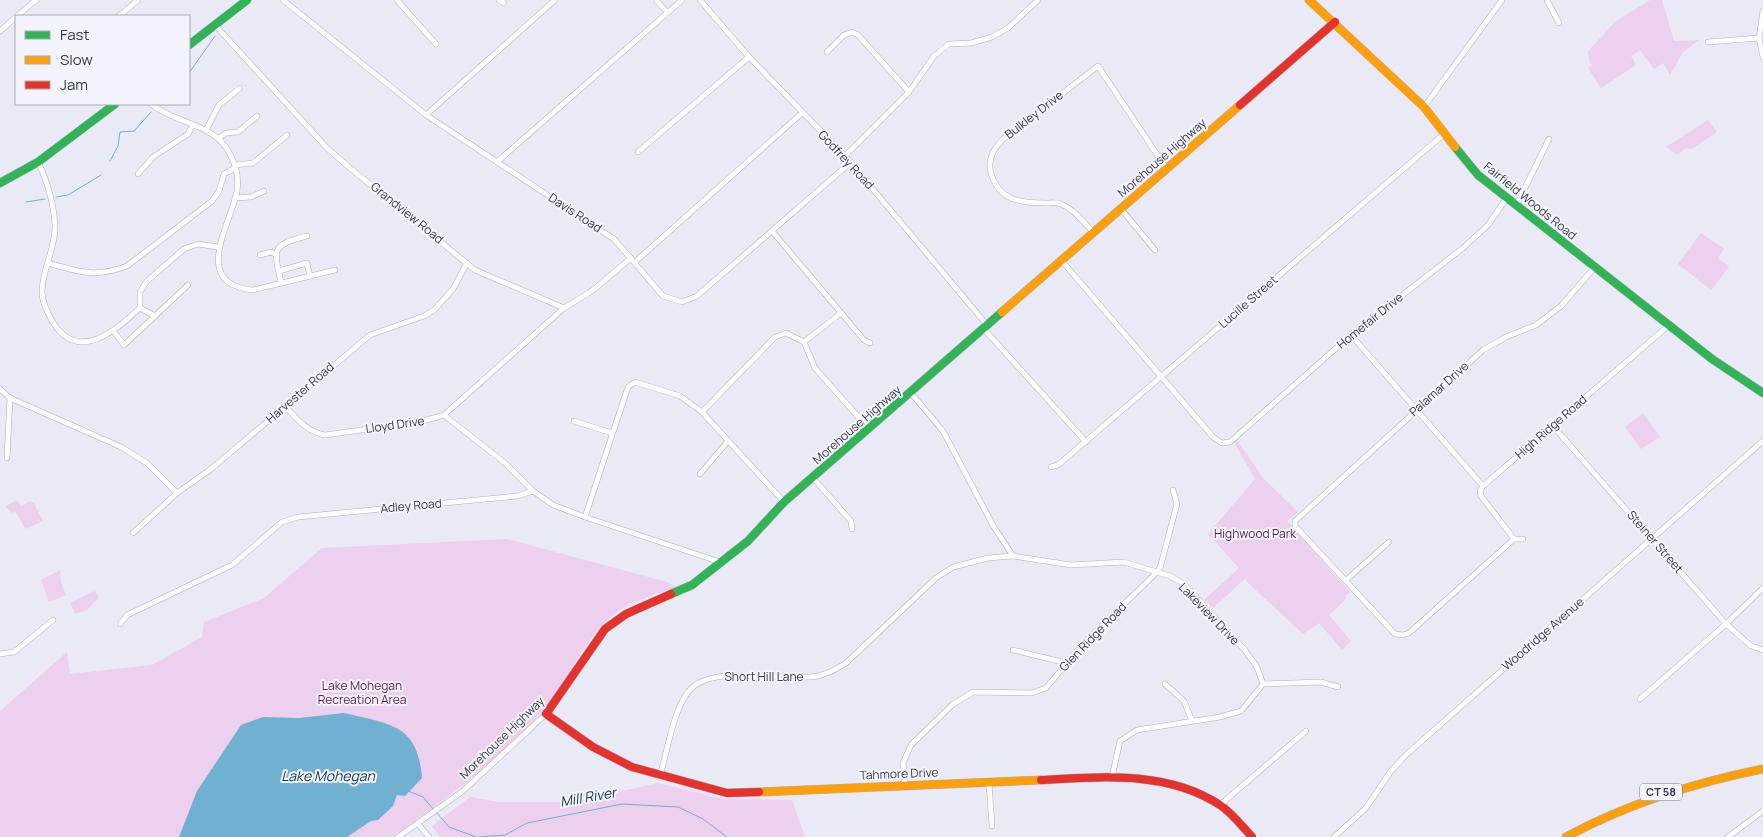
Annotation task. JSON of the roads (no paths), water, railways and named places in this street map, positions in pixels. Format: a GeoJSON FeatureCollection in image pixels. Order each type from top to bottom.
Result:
{"type":"FeatureCollection","features":[{"type":"Feature","properties":{"kind":"street"},"geometry":{"type":"LineString","coordinates":[[17,15],[36,0]]}},
{"type":"Feature","properties":{"kind":"street"},"geometry":{"type":"LineString","coordinates":[[120,15],[138,0]]}},
{"type":"Feature","properties":{"kind":"street"},"geometry":{"type":"LineString","coordinates":[[190,45],[247,0]]}},
{"type":"Feature","properties":{"kind":"street","name":"Davis Road"},"geometry":{"type":"LineString","coordinates":[[283,0],[426,115],[605,232],[633,260],[664,296],[676,301],[686,301],[697,296],[851,162]]}},
{"type":"Feature","properties":{"kind":"street"},"geometry":{"type":"LineString","coordinates":[[398,0],[436,44]]}},
{"type":"Feature","properties":{"kind":"street"},"geometry":{"type":"LineString","coordinates":[[426,115],[555,0]]}},
{"type":"Feature","properties":{"kind":"street"},"geometry":{"type":"LineString","coordinates":[[656,0],[667,12]]}},
{"type":"Feature","properties":{"kind":"street"},"geometry":{"type":"LineString","coordinates":[[498,161],[682,0]]}},
{"type":"Feature","properties":{"kind":"street","name":"Godfrey Road"},"geometry":{"type":"LineString","coordinates":[[700,0],[802,113],[851,162],[985,327],[1086,442]]}},
{"type":"Feature","properties":{"kind":"street"},"geometry":{"type":"LineString","coordinates":[[845,156],[910,92],[934,56],[949,44],[971,43],[992,37],[1008,28],[1038,0]]}},
{"type":"Feature","properties":{"kind":"street","name":"Fairfield Woods Road"},"geometry":{"type":"LineString","coordinates":[[1309,0],[1335,22],[1424,107],[1478,175],[1506,199],[1712,359],[1763,393]]}},
{"type":"Feature","properties":{"kind":"street"},"geometry":{"type":"LineString","coordinates":[[1424,107],[1502,0]]}},
{"type":"Feature","properties":{"kind":"street"},"geometry":{"type":"LineString","coordinates":[[1547,0],[1559,23]]}},
{"type":"Feature","properties":{"kind":"street"},"geometry":{"type":"LineString","coordinates":[[1763,11],[1759,38],[1763,57]]}},
{"type":"Feature","properties":{"kind":"street"},"geometry":{"type":"LineString","coordinates":[[0,31],[15,17]]}},
{"type":"Feature","properties":{"kind":"street","name":"Morehouse Highway"},"geometry":{"type":"LineString","coordinates":[[398,837],[469,786],[546,714],[605,629],[626,614],[692,585],[748,541],[784,502],[1335,22]]}},
{"type":"Feature","properties":{"kind":"street","name":"Grandview Road"},"geometry":{"type":"LineString","coordinates":[[215,25],[327,148],[467,263],[484,275],[564,308]]}},
{"type":"Feature","properties":{"kind":"street"},"geometry":{"type":"LineString","coordinates":[[827,52],[844,35],[852,32],[858,35],[910,92]]}},
{"type":"Feature","properties":{"kind":"street"},"geometry":{"type":"LineString","coordinates":[[1708,42],[1759,38]]}},
{"type":"Feature","properties":{"kind":"street"},"geometry":{"type":"LineString","coordinates":[[638,152],[749,56]]}},
{"type":"Feature","properties":{"kind":"street","name":"Bulkley Drive"},"geometry":{"type":"LineString","coordinates":[[1093,232],[1072,211],[1060,204],[1017,202],[999,190],[993,180],[990,165],[997,146],[1003,139],[1098,66],[1166,168]]}},
{"type":"Feature","properties":{"kind":"street"},"geometry":{"type":"LineString","coordinates":[[206,130],[219,105],[240,88]]}},
{"type":"Feature","properties":{"kind":"street"},"geometry":{"type":"LineString","coordinates":[[0,183],[38,162],[114,105]]}},
{"type":"Feature","properties":{"kind":"street"},"geometry":{"type":"LineString","coordinates":[[153,105],[219,138],[230,153],[238,177],[235,198],[218,247],[221,271],[233,284],[253,290],[335,270]]}},
{"type":"Feature","properties":{"kind":"street"},"geometry":{"type":"LineString","coordinates":[[564,308],[592,292],[633,260],[802,113]]}},
{"type":"Feature","properties":{"kind":"street"},"geometry":{"type":"LineString","coordinates":[[219,138],[226,132],[238,132],[257,116]]}},
{"type":"Feature","properties":{"kind":"street"},"geometry":{"type":"LineString","coordinates":[[138,174],[153,158],[188,134],[193,125]]}},
{"type":"Feature","properties":{"kind":"street","name":"Lucille Street"},"geometry":{"type":"LineString","coordinates":[[1051,467],[1058,465],[1162,378],[1444,134]]}},
{"type":"Feature","properties":{"kind":"street"},"geometry":{"type":"LineString","coordinates":[[48,264],[84,274],[112,271],[127,266],[212,201],[219,191],[224,174],[235,166],[253,163],[287,135]]}},
{"type":"Feature","properties":{"kind":"street"},"geometry":{"type":"LineString","coordinates":[[1516,206],[1548,139]]}},
{"type":"Feature","properties":{"kind":"street"},"geometry":{"type":"LineString","coordinates":[[38,162],[43,171],[55,223],[54,243],[42,282],[43,302],[56,327],[67,336],[85,342],[97,340],[114,332],[140,308],[140,292],[147,281],[184,249],[198,244],[218,247]]}},
{"type":"Feature","properties":{"kind":"street"},"geometry":{"type":"LineString","coordinates":[[235,198],[251,197],[264,191]]}},
{"type":"Feature","properties":{"kind":"street","name":"Homefair Drive"},"geometry":{"type":"LineString","coordinates":[[1162,378],[1213,437],[1222,443],[1230,442],[1351,335],[1464,248],[1488,225],[1506,199]]}},
{"type":"Feature","properties":{"kind":"street"},"geometry":{"type":"LineString","coordinates":[[1120,210],[1155,250]]}},
{"type":"Feature","properties":{"kind":"street"},"geometry":{"type":"LineString","coordinates":[[772,231],[864,340],[870,343]]}},
{"type":"Feature","properties":{"kind":"street"},"geometry":{"type":"LineString","coordinates":[[282,283],[276,254],[285,242],[307,236]]}},
{"type":"Feature","properties":{"kind":"street"},"geometry":{"type":"LineString","coordinates":[[260,254],[271,252],[276,254]]}},
{"type":"Feature","properties":{"kind":"street"},"geometry":{"type":"LineString","coordinates":[[1061,260],[1162,378]]}},
{"type":"Feature","properties":{"kind":"street"},"geometry":{"type":"LineString","coordinates":[[279,271],[307,263],[310,276]]}},
{"type":"Feature","properties":{"kind":"street","name":"Harvester Road"},"geometry":{"type":"LineString","coordinates":[[133,533],[177,493],[211,469],[370,335],[424,316],[434,310],[454,289],[467,263]]}},
{"type":"Feature","properties":{"kind":"street","name":"Palamar Drive"},"geometry":{"type":"LineString","coordinates":[[1346,580],[1295,526],[1297,517],[1483,350],[1506,336],[1536,325],[1561,306],[1595,267]]}},
{"type":"Feature","properties":{"kind":"street"},"geometry":{"type":"LineString","coordinates":[[114,332],[124,345],[188,285]]}},
{"type":"Feature","properties":{"kind":"street"},"geometry":{"type":"LineString","coordinates":[[140,308],[155,316]]}},
{"type":"Feature","properties":{"kind":"street","name":"Lloyd Drive"},"geometry":{"type":"LineString","coordinates":[[285,406],[303,426],[325,435],[425,421],[444,415],[564,308]]}},
{"type":"Feature","properties":{"kind":"street"},"geometry":{"type":"LineString","coordinates":[[804,342],[841,313]]}},
{"type":"Feature","properties":{"kind":"street","name":"High Ridge Road"},"geometry":{"type":"LineString","coordinates":[[1483,486],[1669,325]]}},
{"type":"Feature","properties":{"kind":"street"},"geometry":{"type":"LineString","coordinates":[[702,412],[775,337],[786,333],[804,342],[815,368],[869,429]]}},
{"type":"Feature","properties":{"kind":"street"},"geometry":{"type":"LineString","coordinates":[[1351,335],[1483,486],[1480,491],[1481,496],[1514,539]]}},
{"type":"Feature","properties":{"kind":"street"},"geometry":{"type":"LineString","coordinates":[[584,517],[628,387],[635,382],[680,396],[702,412],[784,502]]}},
{"type":"Feature","properties":{"kind":"street"},"geometry":{"type":"LineString","coordinates":[[0,390],[10,398],[121,447],[147,463],[177,493]]}},
{"type":"Feature","properties":{"kind":"street"},"geometry":{"type":"LineString","coordinates":[[911,393],[943,431],[994,527],[1013,556]]}},
{"type":"Feature","properties":{"kind":"street"},"geometry":{"type":"LineString","coordinates":[[7,458],[10,398]]}},
{"type":"Feature","properties":{"kind":"street"},"geometry":{"type":"LineString","coordinates":[[444,415],[505,464],[533,491],[553,505],[720,562]]}},
{"type":"Feature","properties":{"kind":"street"},"geometry":{"type":"LineString","coordinates":[[574,420],[612,433]]}},
{"type":"Feature","properties":{"kind":"street","name":"Steiner Street"},"geometry":{"type":"LineString","coordinates":[[1553,426],[1726,624],[1751,646],[1763,650]]}},
{"type":"Feature","properties":{"kind":"street"},"geometry":{"type":"LineString","coordinates":[[700,474],[728,441]]}},
{"type":"Feature","properties":{"kind":"street","name":"Woodridge Avenue"},"geometry":{"type":"LineString","coordinates":[[1334,837],[1366,808],[1391,770],[1408,753],[1763,441]]}},
{"type":"Feature","properties":{"kind":"street"},"geometry":{"type":"LineString","coordinates":[[813,478],[851,521],[852,529]]}},
{"type":"Feature","properties":{"kind":"street","name":"Glen Ridge Road"},"geometry":{"type":"LineString","coordinates":[[906,785],[903,763],[911,745],[958,701],[973,692],[1032,693],[1046,688],[1066,662],[1157,572],[1160,568],[1177,504],[1173,490]]}},
{"type":"Feature","properties":{"kind":"street","name":"Adley Road"},"geometry":{"type":"LineString","coordinates":[[120,624],[127,615],[232,565],[282,522],[298,517],[517,496],[533,491]]}},
{"type":"Feature","properties":{"kind":"street"},"geometry":{"type":"LineString","coordinates":[[1389,542],[1346,580],[1395,634],[1403,636],[1409,633],[1514,539],[1524,539]]}},
{"type":"Feature","properties":{"kind":"street","name":"Lakeview Drive"},"geometry":{"type":"LineString","coordinates":[[1013,556],[1071,565],[1124,562],[1170,576],[1184,584],[1244,650],[1257,667],[1264,684]]}},
{"type":"Feature","properties":{"kind":"street","name":"Short Hill Lane"},"geometry":{"type":"LineString","coordinates":[[660,776],[681,702],[689,690],[700,682],[722,676],[807,677],[834,671],[846,663],[936,578],[953,567],[980,559],[1013,556]]}},
{"type":"Feature","properties":{"kind":"street"},"geometry":{"type":"LineString","coordinates":[[1640,698],[1726,624],[1763,588]]}},
{"type":"Feature","properties":{"kind":"street"},"geometry":{"type":"LineString","coordinates":[[0,654],[14,652],[53,620]]}},
{"type":"Feature","properties":{"kind":"street"},"geometry":{"type":"LineString","coordinates":[[1013,650],[1066,662]]}},
{"type":"Feature","properties":{"kind":"street"},"geometry":{"type":"LineString","coordinates":[[1112,777],[1120,741],[1137,730],[1241,711],[1264,684],[1321,682],[1338,687]]}},
{"type":"Feature","properties":{"kind":"street"},"geometry":{"type":"LineString","coordinates":[[1165,684],[1184,701],[1192,721]]}},
{"type":"Feature","properties":{"kind":"street","name":"Tahmore Drive"},"geometry":{"type":"LineString","coordinates":[[546,714],[594,747],[632,767],[727,793],[1112,777],[1147,778],[1177,784],[1220,805],[1252,837]]}},
{"type":"Feature","properties":{"kind":"street"},"geometry":{"type":"LineString","coordinates":[[1220,805],[1306,731]]}},
{"type":"Feature","properties":{"kind":"street","name":"CT 58"},"geometry":{"type":"LineString","coordinates":[[1566,837],[1589,824],[1660,793],[1716,777],[1763,769]]}},
{"type":"Feature","properties":{"kind":"street"},"geometry":{"type":"LineString","coordinates":[[989,783],[992,826]]}},
{"type":"Feature","properties":{"kind":"street"},"geometry":{"type":"LineString","coordinates":[[1728,837],[1763,811]]}},
{"type":"Feature","properties":{"kind":"street"},"geometry":{"type":"LineString","coordinates":[[418,824],[429,837]]}},
{"type":"Feature","properties":{"kind":"water","name":"Lake Mohegan"},"geometry":{"type":"Polygon","coordinates":[[[344,713],[375,720],[399,729],[415,747],[422,778],[405,796],[397,795],[393,806],[378,820],[371,821],[347,837],[179,837],[197,791],[241,725],[263,717],[299,718],[344,713]]]}},
{"type":"Feature","properties":{"kind":"waterway"},"geometry":{"type":"LineString","coordinates":[[190,72],[215,36]]}},
{"type":"Feature","properties":{"kind":"waterway"},"geometry":{"type":"LineString","coordinates":[[110,161],[118,146],[120,132],[134,131],[151,112]]}},
{"type":"Feature","properties":{"kind":"waterway"},"geometry":{"type":"LineString","coordinates":[[56,197],[68,195],[101,175]]}},
{"type":"Feature","properties":{"kind":"waterway"},"geometry":{"type":"LineString","coordinates":[[26,202],[45,199]]}},
{"type":"Feature","properties":{"kind":"waterway","name":"Mill River"},"geometry":{"type":"LineString","coordinates":[[408,791],[423,797],[434,810]]}},
{"type":"Feature","properties":{"kind":"waterway","name":"Mill River"},"geometry":{"type":"LineString","coordinates":[[479,837],[505,835],[527,823],[622,804],[678,807],[703,819],[727,837]]}},
{"type":"Feature","properties":{"kind":"waterway","name":"Mill River"},"geometry":{"type":"LineString","coordinates":[[437,813],[449,827],[476,837]]}},
{"type":"Feature","properties":{"kind":"park label","name":"Highwood Park"},"geometry":{"type":"Point","coordinates":[1255,534]}},
{"type":"Feature","properties":{"kind":"park label","name":"Lake Mohegan Recreation Area"},"geometry":{"type":"Point","coordinates":[362,693]}}]}
